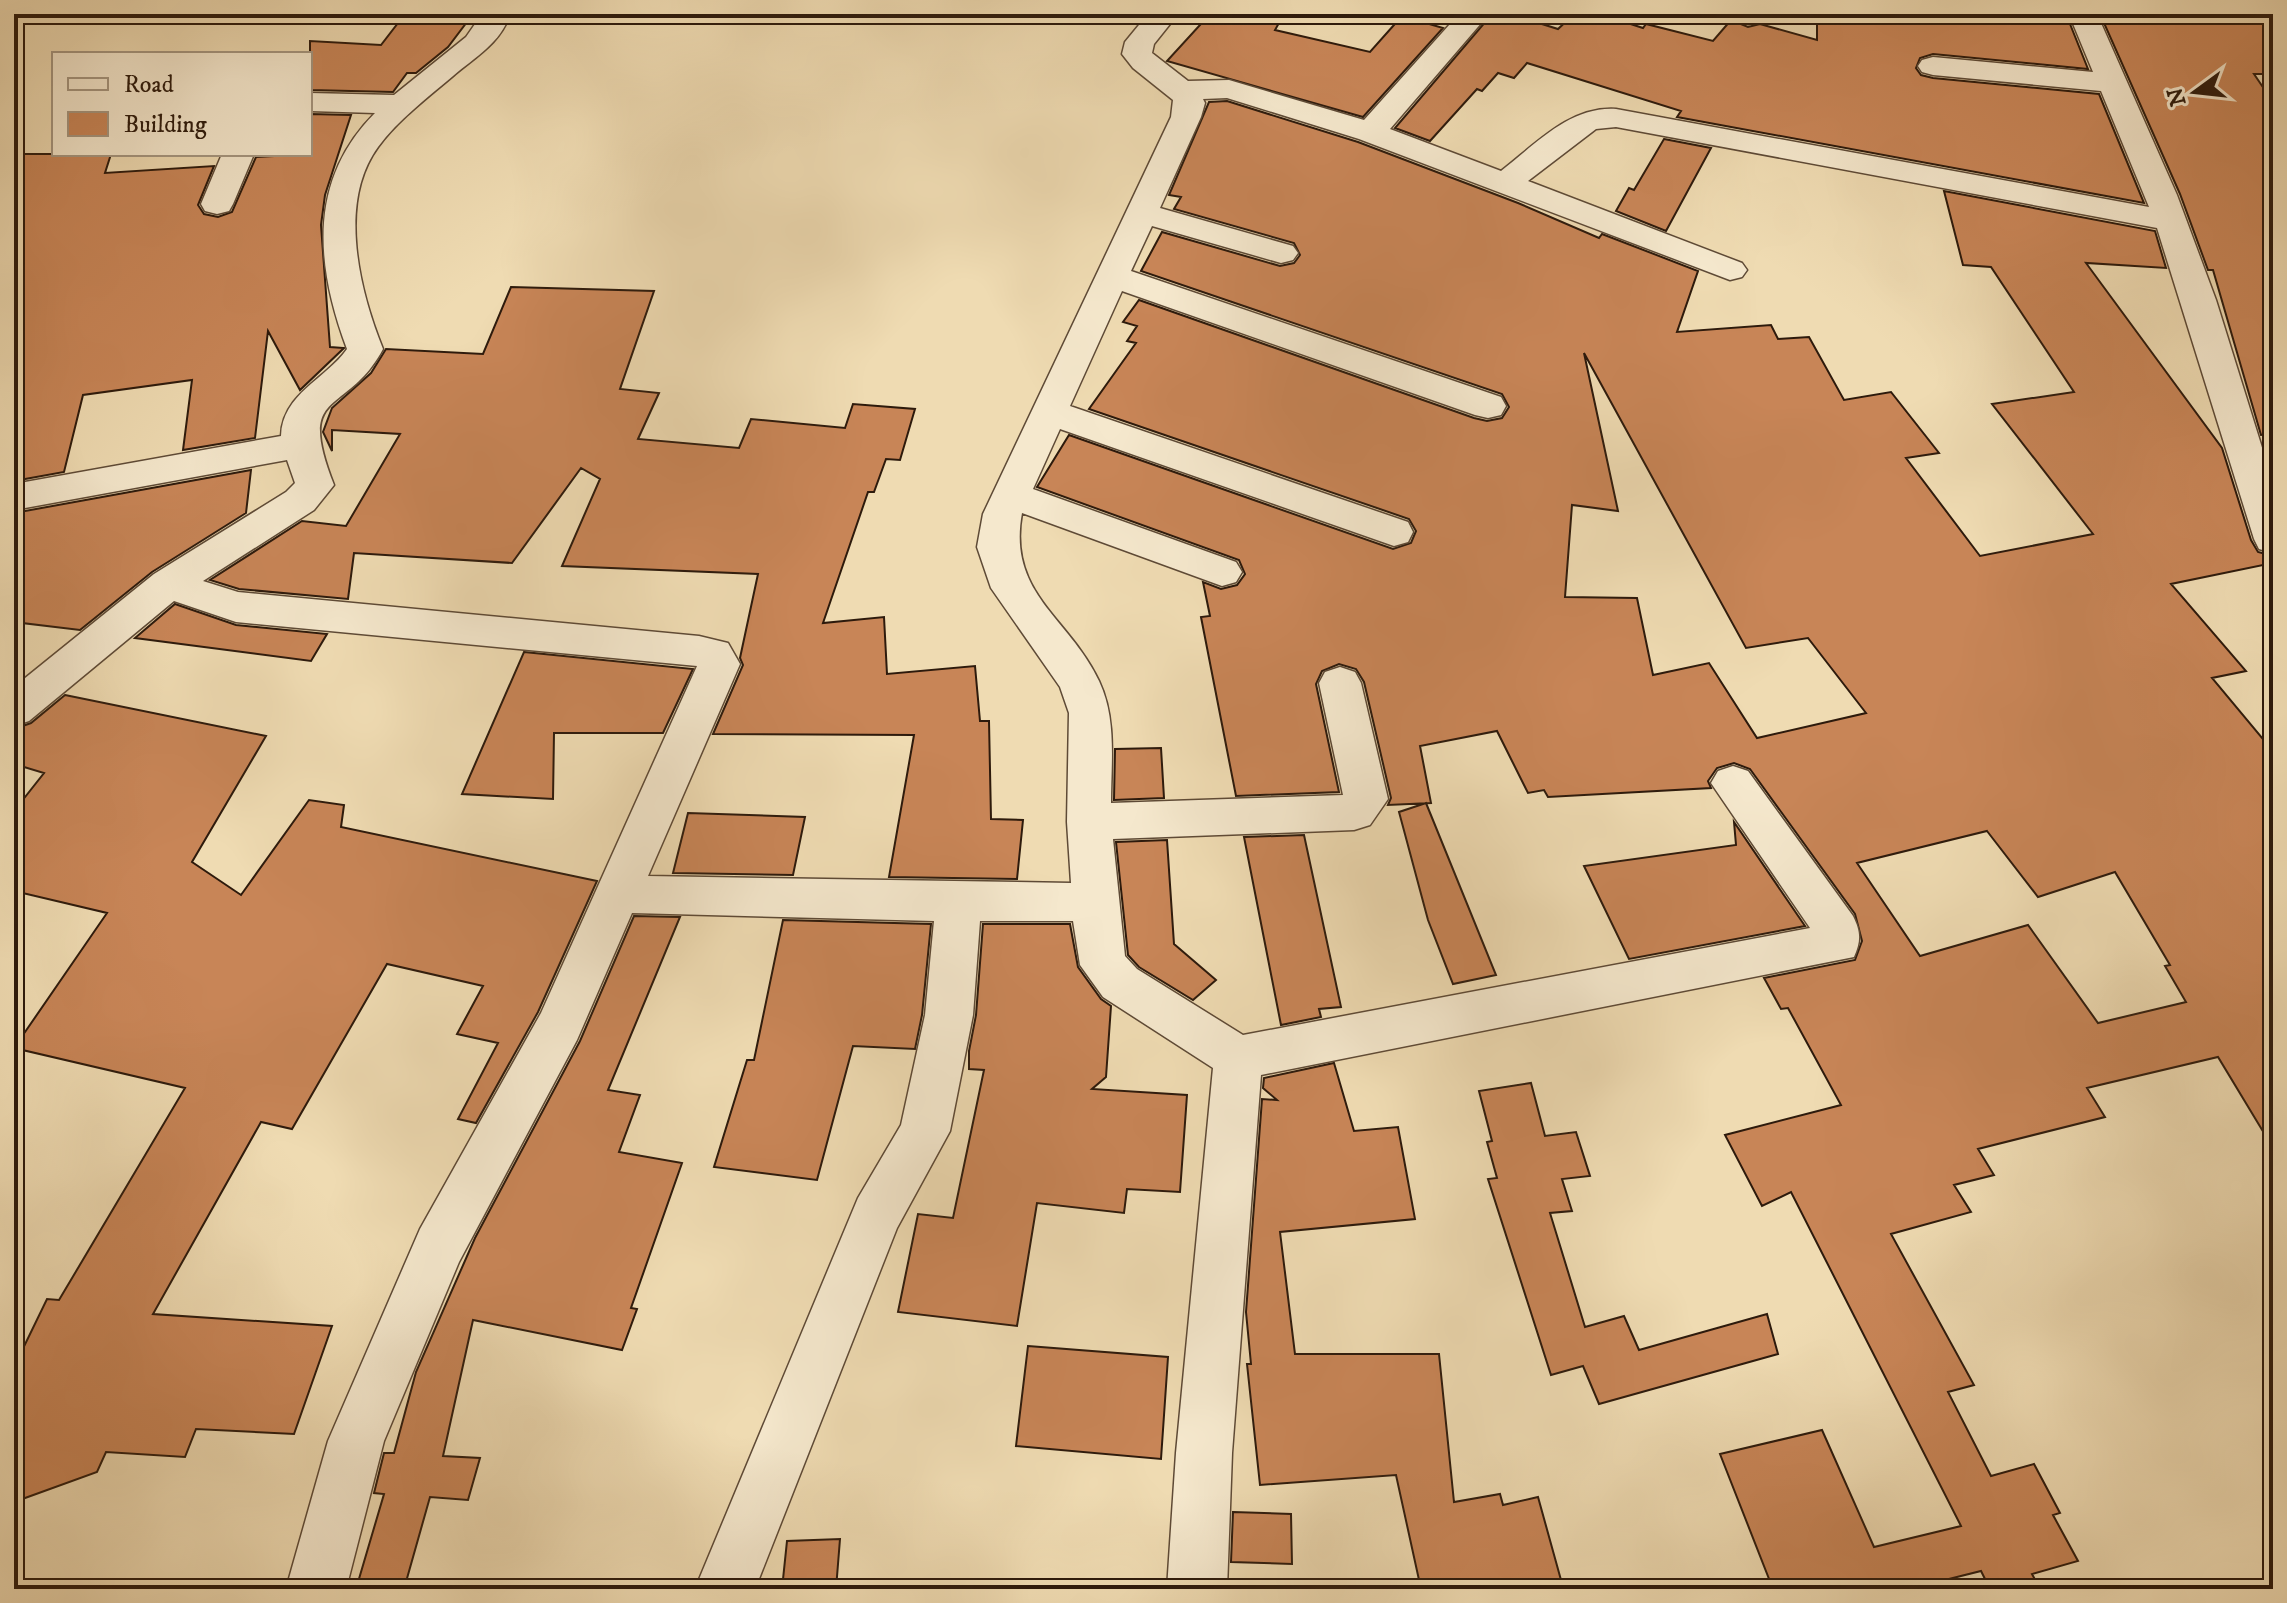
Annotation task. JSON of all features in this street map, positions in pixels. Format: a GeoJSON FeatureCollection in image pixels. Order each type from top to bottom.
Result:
{"type":"FeatureCollection","features":[{"type":"Feature","properties":{"kind":"street"},"geometry":{"type":"LineString","coordinates":[[14,710],[168,584],[300,501],[315,485],[297,430],[306,407],[360,361],[365,349],[349,312],[341,278],[345,184],[362,147],[484,36],[494,26],[496,14]]}},
{"type":"Feature","properties":{"kind":"street"},"geometry":{"type":"LineString","coordinates":[[1164,14],[1140,42],[1137,54],[1143,62],[1184,90],[1190,103],[1186,117],[1002,514],[997,547],[1011,588],[1079,682],[1090,713],[1089,822],[1104,965],[1120,983],[1238,1058],[1837,943],[1837,930],[1733,783]]}},
{"type":"Feature","properties":{"kind":"street"},"geometry":{"type":"LineString","coordinates":[[1370,132],[1475,14]]}},
{"type":"Feature","properties":{"kind":"street"},"geometry":{"type":"LineString","coordinates":[[2083,14],[2171,221],[2203,313],[2243,456],[2273,539]]}},
{"type":"Feature","properties":{"kind":"street"},"geometry":{"type":"LineString","coordinates":[[1933,66],[2112,83]]}},
{"type":"Feature","properties":{"kind":"street"},"geometry":{"type":"LineString","coordinates":[[1184,90],[1229,89],[1370,132],[1730,270]]}},
{"type":"Feature","properties":{"kind":"street"},"geometry":{"type":"LineString","coordinates":[[312,102],[405,105]]}},
{"type":"Feature","properties":{"kind":"street"},"geometry":{"type":"LineString","coordinates":[[1506,183],[1585,122],[1597,117],[1616,118],[2171,221]]}},
{"type":"Feature","properties":{"kind":"street"},"geometry":{"type":"LineString","coordinates":[[217,204],[237,156]]}},
{"type":"Feature","properties":{"kind":"street"},"geometry":{"type":"LineString","coordinates":[[1142,213],[1281,253]]}},
{"type":"Feature","properties":{"kind":"street"},"geometry":{"type":"LineString","coordinates":[[1112,276],[1488,406]]}},
{"type":"Feature","properties":{"kind":"street"},"geometry":{"type":"LineString","coordinates":[[1049,412],[1394,532]]}},
{"type":"Feature","properties":{"kind":"street"},"geometry":{"type":"LineString","coordinates":[[14,497],[300,445]]}},
{"type":"Feature","properties":{"kind":"street"},"geometry":{"type":"LineString","coordinates":[[1011,495],[1222,572]]}},
{"type":"Feature","properties":{"kind":"street"},"geometry":{"type":"LineString","coordinates":[[168,584],[236,607],[713,654],[719,664],[560,1025],[427,1274],[356,1441],[316,1589]]}},
{"type":"Feature","properties":{"kind":"street"},"geometry":{"type":"LineString","coordinates":[[1089,822],[1354,812],[1366,799],[1340,683]]}},
{"type":"Feature","properties":{"kind":"street"},"geometry":{"type":"LineString","coordinates":[[618,894],[1095,902]]}},
{"type":"Feature","properties":{"kind":"street"},"geometry":{"type":"LineString","coordinates":[[725,1589],[870,1228],[925,1131],[949,1015],[959,902]]}},
{"type":"Feature","properties":{"kind":"street"},"geometry":{"type":"LineString","coordinates":[[1197,1589],[1205,1437],[1238,1058]]}},
{"type":"Feature","properties":{"kind":"building"},"geometry":{"type":"Polygon","coordinates":[[[405,14],[473,14],[448,47],[416,73],[407,73],[393,92],[312,90],[310,41],[381,45],[405,14]]]}},
{"type":"Feature","properties":{"kind":"building"},"geometry":{"type":"Polygon","coordinates":[[[1210,14],[1284,14],[1275,30],[1370,52],[1402,16],[1443,28],[1363,117],[1167,61],[1210,14]]]}},
{"type":"Feature","properties":{"kind":"building"},"geometry":{"type":"Polygon","coordinates":[[[1492,14],[1510,14],[1558,29],[1574,14],[1600,14],[1643,28],[1646,24],[1713,41],[1731,20],[1748,27],[1760,24],[1817,40],[1817,14],[2066,14],[2088,69],[1933,54],[1920,58],[1916,68],[1921,75],[1933,78],[2099,94],[2144,203],[1677,117],[1681,111],[1527,63],[1514,78],[1498,73],[1482,91],[1477,89],[1430,141],[1395,128],[1492,14]]]}},
{"type":"Feature","properties":{"kind":"building"},"geometry":{"type":"Polygon","coordinates":[[[2100,14],[2273,14],[2273,74],[2254,74],[2273,102],[2273,434],[2261,435],[2213,270],[2208,270],[2180,194],[2100,14]]]}},
{"type":"Feature","properties":{"kind":"building"},"geometry":{"type":"Polygon","coordinates":[[[1227,101],[1358,142],[1518,203],[1599,238],[1602,234],[1698,271],[1677,332],[1771,325],[1778,339],[1809,337],[1844,400],[1891,392],[1939,453],[1906,458],[1980,556],[2093,534],[1992,404],[2074,392],[1991,267],[1963,265],[1944,191],[2155,231],[2166,268],[2086,263],[2222,448],[2251,540],[2258,552],[2273,556],[2273,563],[2171,584],[2246,671],[2212,678],[2273,751],[2273,1148],[2218,1057],[2087,1088],[2105,1117],[1978,1149],[1994,1175],[1954,1185],[1971,1212],[1891,1234],[1974,1385],[1948,1392],[1991,1476],[2034,1464],[2060,1513],[2053,1515],[2078,1561],[2032,1574],[2040,1589],[1990,1589],[1981,1571],[1909,1589],[1773,1589],[1720,1454],[1822,1430],[1874,1547],[1961,1526],[1791,1192],[1762,1206],[1725,1135],[1841,1105],[1788,1008],[1781,1009],[1764,978],[1855,960],[1862,941],[1855,914],[1750,769],[1734,763],[1717,768],[1708,781],[1711,788],[1548,797],[1544,790],[1528,793],[1497,731],[1420,746],[1431,803],[1388,805],[1391,798],[1364,682],[1356,669],[1339,664],[1322,671],[1316,684],[1339,792],[1236,796],[1201,617],[1210,616],[1203,582],[1221,589],[1237,585],[1245,574],[1239,560],[1037,487],[1069,435],[1393,549],[1411,543],[1416,531],[1409,519],[1089,409],[1136,343],[1127,341],[1137,326],[1123,322],[1139,300],[1474,418],[1487,421],[1502,418],[1509,407],[1502,394],[1141,271],[1162,232],[1280,266],[1294,263],[1300,255],[1294,243],[1174,209],[1181,197],[1169,195],[1209,102],[1227,101]],[[1584,353],[1618,511],[1572,505],[1565,597],[1637,598],[1653,675],[1709,663],[1757,738],[1866,713],[1808,638],[1746,648],[1584,353]],[[1987,831],[1857,863],[1920,956],[2028,925],[2098,1023],[2186,1002],[2165,966],[2170,965],[2115,872],[2038,897],[1987,831]]]}},
{"type":"Feature","properties":{"kind":"building"},"geometry":{"type":"Polygon","coordinates":[[[312,114],[351,115],[325,195],[321,225],[330,347],[344,348],[300,390],[268,331],[255,438],[183,450],[192,380],[83,395],[64,472],[14,481],[14,154],[110,156],[105,173],[214,166],[198,205],[204,214],[218,217],[232,212],[256,157],[312,156],[312,114]]]}},
{"type":"Feature","properties":{"kind":"building"},"geometry":{"type":"Polygon","coordinates":[[[1664,139],[1711,148],[1666,231],[1616,211],[1629,188],[1634,190],[1664,139]]]}},
{"type":"Feature","properties":{"kind":"building"},"geometry":{"type":"Polygon","coordinates":[[[511,287],[654,291],[620,389],[659,393],[638,439],[739,448],[751,419],[845,428],[853,404],[915,409],[900,460],[886,459],[874,492],[868,492],[823,623],[884,617],[887,674],[975,666],[980,721],[989,721],[991,819],[1023,820],[1017,879],[889,877],[914,735],[713,734],[743,665],[740,658],[758,574],[562,566],[600,479],[581,468],[512,563],[354,553],[348,599],[239,589],[210,580],[302,521],[346,526],[400,434],[332,430],[332,451],[323,432],[332,408],[371,373],[386,349],[483,354],[511,287]]]}},
{"type":"Feature","properties":{"kind":"building"},"geometry":{"type":"Polygon","coordinates":[[[251,470],[246,513],[152,572],[80,630],[14,622],[14,513],[251,470]]]}},
{"type":"Feature","properties":{"kind":"building"},"geometry":{"type":"Polygon","coordinates":[[[175,604],[236,625],[327,634],[311,661],[135,638],[175,604]]]}},
{"type":"Feature","properties":{"kind":"building"},"geometry":{"type":"Polygon","coordinates":[[[524,652],[693,669],[663,733],[554,733],[553,799],[462,794],[524,652]]]}},
{"type":"Feature","properties":{"kind":"building"},"geometry":{"type":"Polygon","coordinates":[[[65,695],[266,736],[192,862],[241,895],[309,800],[344,805],[341,827],[597,881],[538,1012],[476,1123],[458,1119],[498,1043],[457,1034],[483,986],[387,964],[292,1129],[261,1122],[153,1314],[332,1326],[294,1434],[196,1429],[185,1457],[106,1452],[97,1472],[14,1502],[14,1367],[47,1299],[59,1300],[185,1088],[14,1048],[107,913],[14,891],[14,811],[44,773],[14,764],[14,729],[31,723],[65,695]]]}},
{"type":"Feature","properties":{"kind":"building"},"geometry":{"type":"Polygon","coordinates":[[[1161,748],[1164,798],[1114,800],[1115,749],[1161,748]]]}},
{"type":"Feature","properties":{"kind":"building"},"geometry":{"type":"Polygon","coordinates":[[[1426,803],[1496,975],[1453,984],[1428,920],[1399,812],[1426,803]]]}},
{"type":"Feature","properties":{"kind":"building"},"geometry":{"type":"Polygon","coordinates":[[[688,813],[805,817],[793,875],[673,873],[688,813]]]}},
{"type":"Feature","properties":{"kind":"building"},"geometry":{"type":"Polygon","coordinates":[[[1734,822],[1805,926],[1629,959],[1584,866],[1736,845],[1734,822]]]}},
{"type":"Feature","properties":{"kind":"building"},"geometry":{"type":"Polygon","coordinates":[[[1304,835],[1341,1007],[1319,1009],[1321,1017],[1281,1025],[1244,837],[1304,835]]]}},
{"type":"Feature","properties":{"kind":"building"},"geometry":{"type":"Polygon","coordinates":[[[1167,840],[1174,944],[1216,980],[1193,1000],[1139,967],[1128,955],[1116,842],[1167,840]]]}},
{"type":"Feature","properties":{"kind":"building"},"geometry":{"type":"Polygon","coordinates":[[[634,916],[680,917],[608,1090],[640,1095],[619,1152],[682,1163],[631,1308],[637,1309],[622,1350],[473,1320],[443,1456],[480,1458],[468,1500],[430,1497],[404,1589],[356,1589],[384,1494],[374,1493],[384,1453],[394,1453],[416,1372],[475,1238],[580,1041],[634,916]]]}},
{"type":"Feature","properties":{"kind":"building"},"geometry":{"type":"Polygon","coordinates":[[[783,920],[931,924],[922,1015],[915,1049],[853,1046],[817,1180],[714,1167],[747,1060],[754,1060],[783,920]]]}},
{"type":"Feature","properties":{"kind":"building"},"geometry":{"type":"Polygon","coordinates":[[[983,924],[1070,924],[1078,967],[1101,999],[1111,1006],[1106,1077],[1092,1089],[1187,1095],[1180,1192],[1127,1189],[1124,1213],[1037,1203],[1017,1326],[898,1312],[918,1214],[953,1218],[984,1070],[969,1069],[983,924]]]}},
{"type":"Feature","properties":{"kind":"building"},"geometry":{"type":"Polygon","coordinates":[[[1334,1063],[1354,1131],[1398,1127],[1415,1219],[1280,1232],[1295,1354],[1439,1354],[1454,1502],[1500,1494],[1503,1505],[1538,1497],[1561,1580],[1555,1580],[1558,1589],[1421,1589],[1396,1475],[1260,1485],[1247,1364],[1251,1364],[1246,1312],[1262,1099],[1277,1100],[1263,1088],[1264,1078],[1334,1063]]]}},
{"type":"Feature","properties":{"kind":"building"},"geometry":{"type":"Polygon","coordinates":[[[1531,1083],[1545,1136],[1576,1132],[1590,1176],[1562,1179],[1572,1211],[1550,1213],[1585,1327],[1624,1316],[1639,1350],[1767,1314],[1778,1354],[1599,1404],[1583,1366],[1551,1375],[1488,1179],[1497,1178],[1487,1142],[1492,1141],[1479,1091],[1531,1083]]]}},
{"type":"Feature","properties":{"kind":"building"},"geometry":{"type":"Polygon","coordinates":[[[1028,1346],[1168,1357],[1161,1459],[1016,1446],[1028,1346]]]}},
{"type":"Feature","properties":{"kind":"building"},"geometry":{"type":"Polygon","coordinates":[[[1233,1512],[1291,1514],[1292,1564],[1231,1562],[1233,1512]]]}},
{"type":"Feature","properties":{"kind":"building"},"geometry":{"type":"Polygon","coordinates":[[[840,1539],[836,1589],[782,1589],[787,1541],[840,1539]]]}}]}
